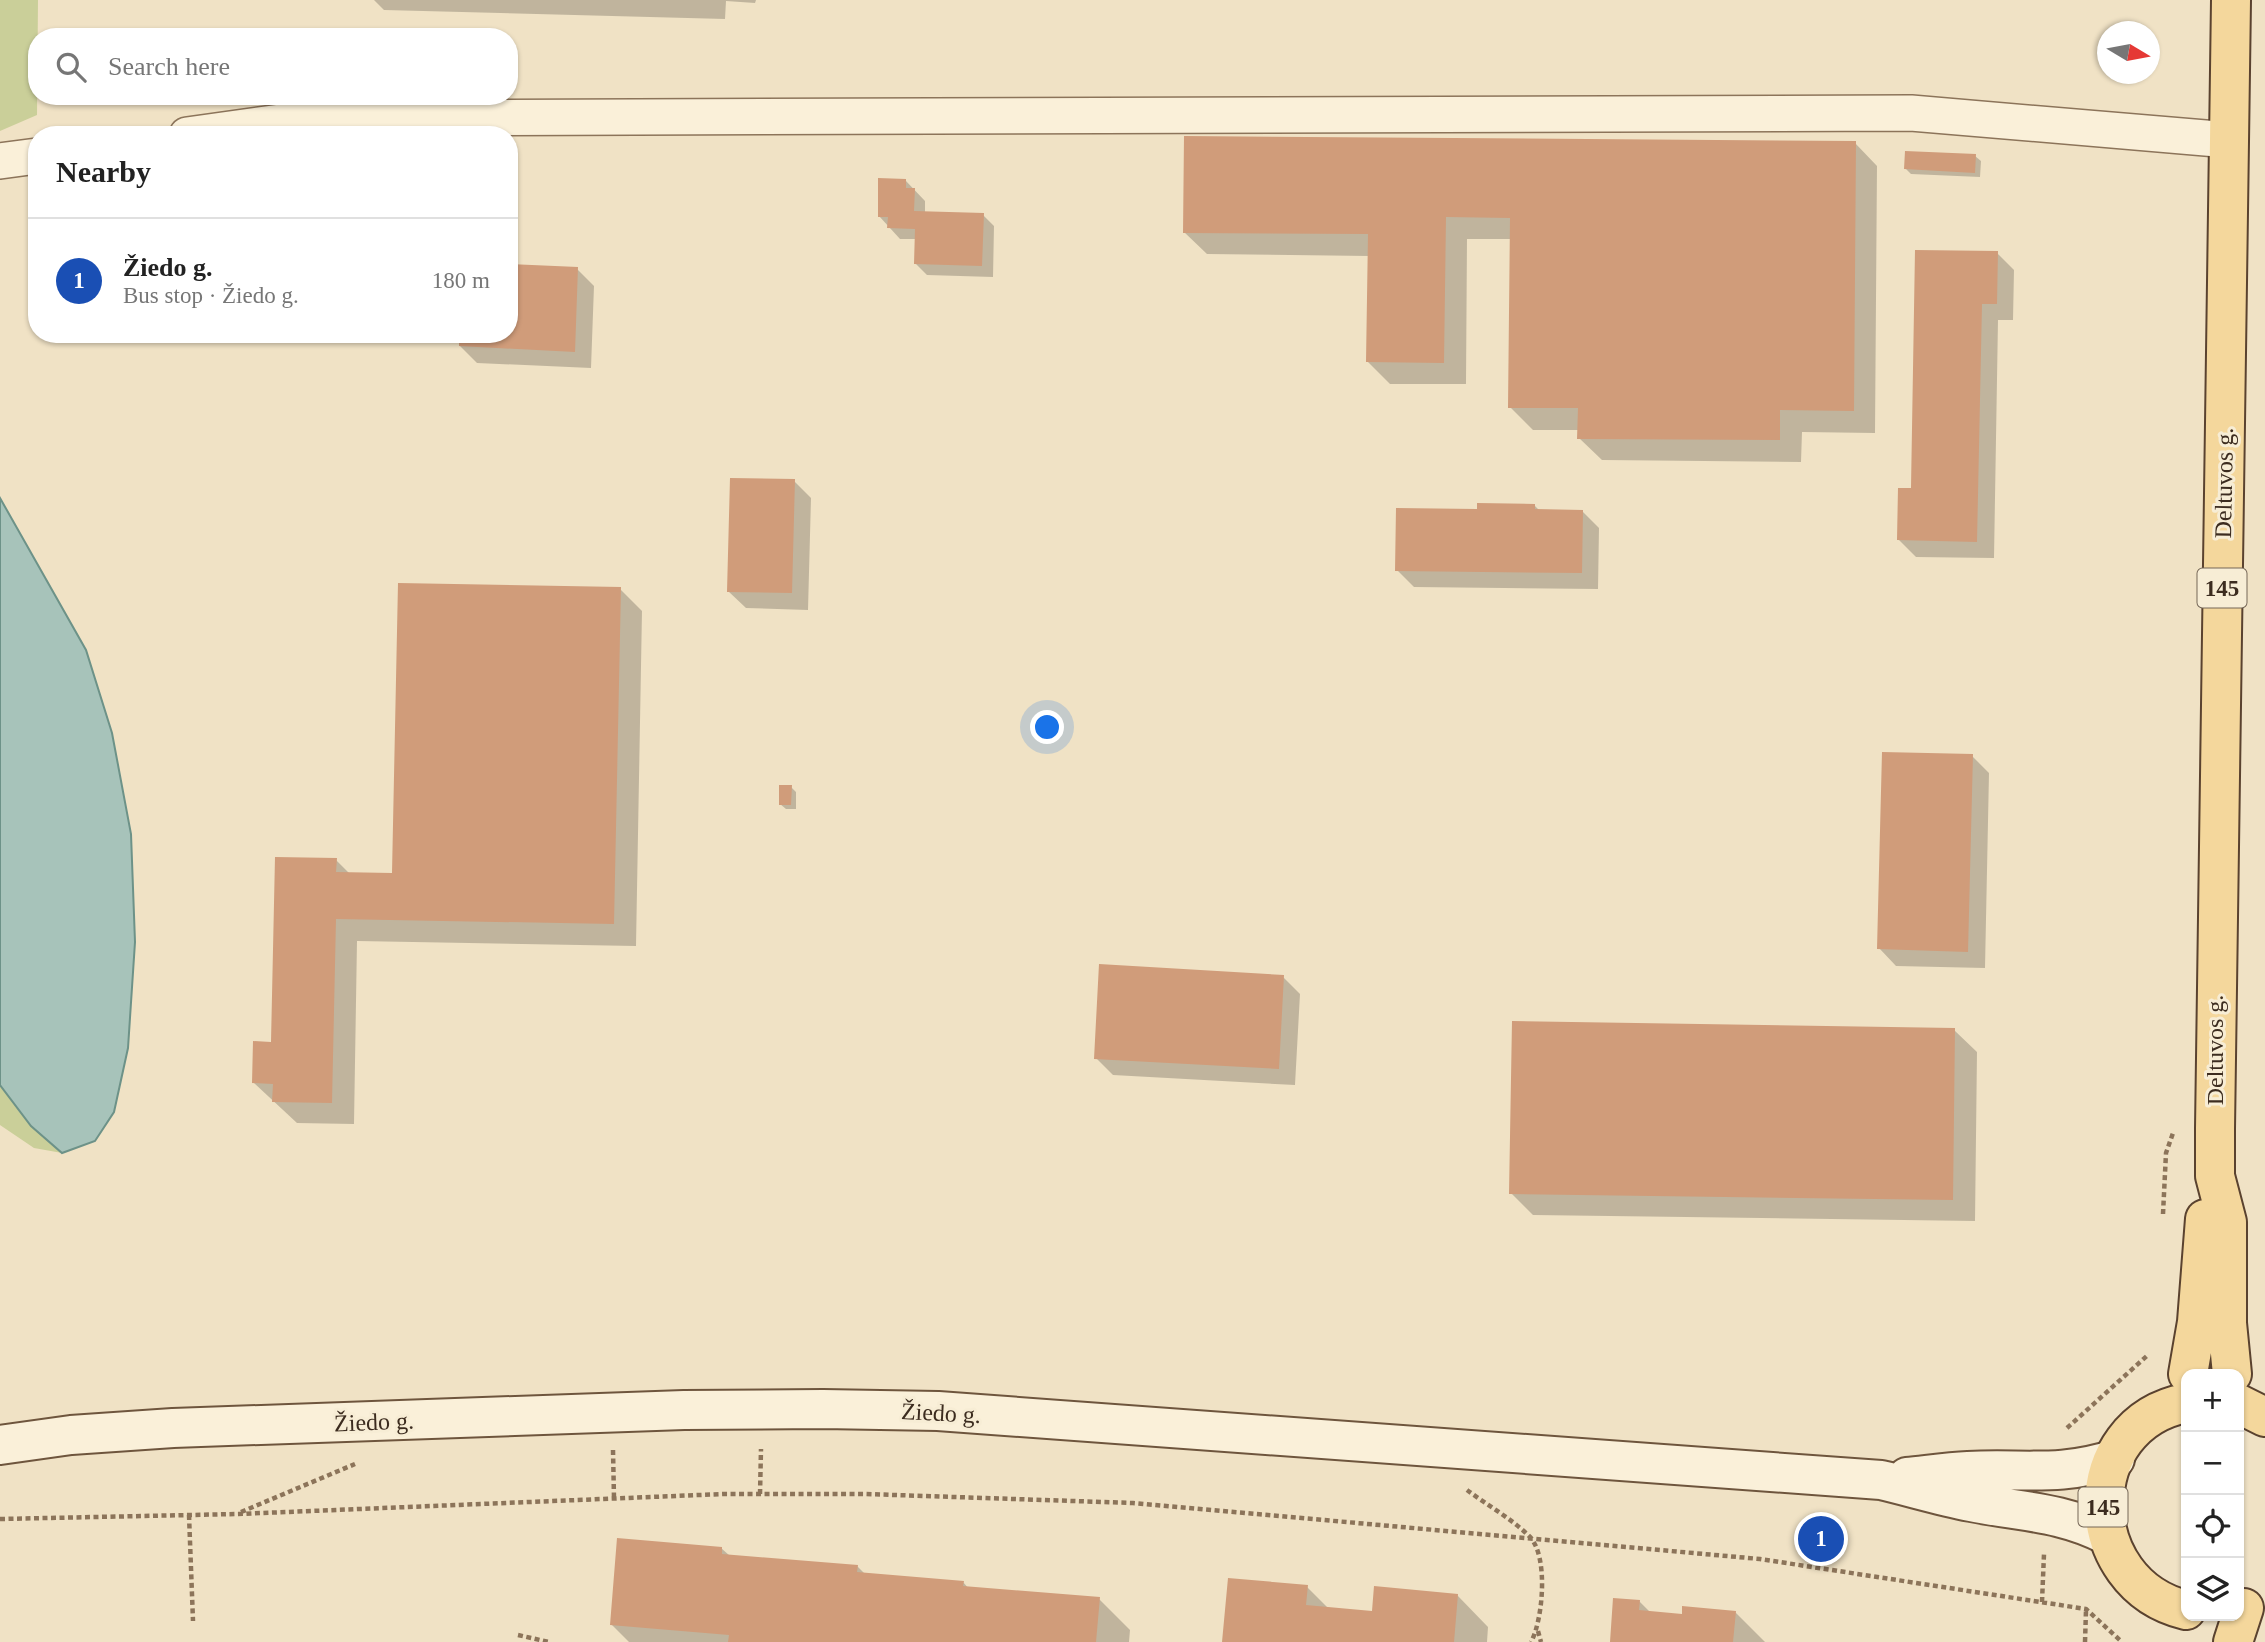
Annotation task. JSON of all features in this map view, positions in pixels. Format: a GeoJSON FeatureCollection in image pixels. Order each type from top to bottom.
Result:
{"type":"FeatureCollection","features":[{"type":"Feature","properties":{"kind":"main road","name":"Deltuvos g."},"geometry":{"type":"LineString","coordinates":[[2231,0],[2215,1129],[2216,1176],[2227,1222],[2227,1323],[2237,1369]]}},
{"type":"Feature","properties":{"kind":"main road","name":"Deltuvos g."},"geometry":{"type":"LineString","coordinates":[[2189,1369],[2197,1322],[2202,1231],[2216,1176]]}},
{"type":"Feature","properties":{"kind":"main road","name":"145"},"geometry":{"type":"LineString","coordinates":[[2181,1393],[2138,1429],[2115,1458],[2105,1483],[2103,1509],[2107,1535],[2116,1558],[2131,1579],[2150,1595],[2179,1608],[2184,1642]]}},
{"type":"Feature","properties":{"kind":"street"},"geometry":{"type":"LineString","coordinates":[[252,126],[310,118],[1911,113],[2229,140]]}},
{"type":"Feature","properties":{"kind":"street"},"geometry":{"type":"LineString","coordinates":[[0,161],[28,157]]}},
{"type":"Feature","properties":{"kind":"street","name":"Žiedo g."},"geometry":{"type":"LineString","coordinates":[[0,1445],[71,1434],[173,1428],[684,1410],[887,1410],[1140,1425],[1881,1480],[1971,1502],[2046,1512],[2080,1521],[2107,1535]]}},
{"type":"Feature","properties":{"kind":"street","name":"Žiedo g."},"geometry":{"type":"LineString","coordinates":[[1881,1480],[1969,1471],[2047,1473],[2085,1469],[2115,1458]]}},
{"type":"Feature","properties":{"kind":"path"},"geometry":{"type":"LineString","coordinates":[[2163,1218],[2166,1153],[2175,1126],[2215,1129]]}},
{"type":"Feature","properties":{"kind":"path"},"geometry":{"type":"LineString","coordinates":[[2047,1473],[2049,1443],[2148,1357],[2151,1346]]}},
{"type":"Feature","properties":{"kind":"path"},"geometry":{"type":"LineString","coordinates":[[748,1451],[775,1451]]}},
{"type":"Feature","properties":{"kind":"path"},"geometry":{"type":"LineString","coordinates":[[601,1452],[627,1452]]}},
{"type":"Feature","properties":{"kind":"path"},"geometry":{"type":"LineString","coordinates":[[238,1514],[361,1461]]}},
{"type":"Feature","properties":{"kind":"path"},"geometry":{"type":"LineString","coordinates":[[1463,1487],[1532,1538],[1544,1580],[1538,1630],[1541,1642]]}},
{"type":"Feature","properties":{"kind":"path"},"geometry":{"type":"LineString","coordinates":[[0,1519],[238,1514],[723,1494],[864,1494],[1133,1503],[1760,1559],[2086,1609],[2122,1642]]}},
{"type":"Feature","properties":{"kind":"path"},"geometry":{"type":"LineString","coordinates":[[2042,1602],[2046,1512]]}},
{"type":"Feature","properties":{"kind":"path"},"geometry":{"type":"LineString","coordinates":[[189,1515],[193,1621]]}},
{"type":"Feature","properties":{"kind":"path"},"geometry":{"type":"LineString","coordinates":[[2085,1642],[2086,1609]]}},
{"type":"Feature","properties":{"kind":"path"},"geometry":{"type":"LineString","coordinates":[[1531,1642],[1538,1630]]}},
{"type":"Feature","properties":{"kind":"path"},"geometry":{"type":"LineString","coordinates":[[518,1635],[549,1642]]}},
{"type":"Feature","properties":{"kind":"green space"},"geometry":{"type":"Polygon","coordinates":[[[0,0],[38,0],[38,28],[28,28],[28,105],[37,105],[37,115],[0,131],[0,0]]]}},
{"type":"Feature","properties":{"kind":"green space"},"geometry":{"type":"Polygon","coordinates":[[[0,1085],[31,1126],[62,1153],[34,1148],[0,1125],[0,1085]]]}},
{"type":"Feature","properties":{"kind":"water"},"geometry":{"type":"Polygon","coordinates":[[[0,498],[86,650],[112,733],[131,834],[135,942],[128,1048],[114,1112],[95,1141],[62,1153],[31,1126],[0,1085],[0,498]]]}},
{"type":"Feature","properties":{"kind":"building"},"geometry":{"type":"Polygon","coordinates":[[[1184,136],[1856,141],[1854,411],[1780,410],[1780,440],[1577,439],[1578,408],[1508,408],[1510,218],[1446,217],[1444,363],[1366,362],[1368,234],[1183,233],[1184,136]]]}},
{"type":"Feature","properties":{"kind":"building"},"geometry":{"type":"Polygon","coordinates":[[[1905,151],[1976,154],[1975,173],[1904,169],[1905,151]]]}},
{"type":"Feature","properties":{"kind":"building"},"geometry":{"type":"Polygon","coordinates":[[[878,178],[906,179],[906,188],[915,188],[914,211],[984,213],[982,266],[914,264],[915,229],[887,228],[888,217],[878,217],[878,178]]]}},
{"type":"Feature","properties":{"kind":"building"},"geometry":{"type":"Polygon","coordinates":[[[1915,250],[1998,251],[1997,304],[1982,304],[1977,542],[1897,540],[1898,488],[1911,488],[1915,250]]]}},
{"type":"Feature","properties":{"kind":"building"},"geometry":{"type":"Polygon","coordinates":[[[518,264],[578,267],[575,352],[459,346],[459,343],[518,343],[518,264]]]}},
{"type":"Feature","properties":{"kind":"building"},"geometry":{"type":"Polygon","coordinates":[[[730,478],[795,479],[792,593],[727,592],[730,478]]]}},
{"type":"Feature","properties":{"kind":"building"},"geometry":{"type":"Polygon","coordinates":[[[1477,503],[1535,504],[1535,509],[1583,510],[1582,573],[1395,571],[1396,508],[1477,509],[1477,503]]]}},
{"type":"Feature","properties":{"kind":"building"},"geometry":{"type":"Polygon","coordinates":[[[398,583],[621,587],[614,924],[336,919],[332,1103],[272,1102],[273,1084],[252,1083],[253,1041],[271,1042],[275,857],[337,858],[336,872],[392,873],[398,583]]]}},
{"type":"Feature","properties":{"kind":"building"},"geometry":{"type":"Polygon","coordinates":[[[1882,752],[1973,754],[1968,952],[1877,949],[1882,752]]]}},
{"type":"Feature","properties":{"kind":"building"},"geometry":{"type":"Polygon","coordinates":[[[779,785],[792,785],[791,805],[779,805],[779,785]]]}},
{"type":"Feature","properties":{"kind":"building"},"geometry":{"type":"Polygon","coordinates":[[[1099,964],[1284,975],[1279,1069],[1094,1059],[1099,964]]]}},
{"type":"Feature","properties":{"kind":"building"},"geometry":{"type":"Polygon","coordinates":[[[1512,1021],[1955,1028],[1953,1200],[1509,1194],[1512,1021]]]}},
{"type":"Feature","properties":{"kind":"building"},"geometry":{"type":"Polygon","coordinates":[[[617,1538],[722,1547],[722,1554],[858,1565],[857,1572],[964,1581],[963,1586],[1100,1597],[1096,1642],[728,1642],[729,1635],[610,1625],[617,1538]]]}},
{"type":"Feature","properties":{"kind":"building"},"geometry":{"type":"Polygon","coordinates":[[[1228,1578],[1308,1585],[1306,1605],[1372,1611],[1374,1586],[1458,1594],[1454,1642],[1222,1642],[1228,1578]]]}},
{"type":"Feature","properties":{"kind":"building"},"geometry":{"type":"Polygon","coordinates":[[[1613,1598],[1640,1600],[1639,1610],[1682,1614],[1682,1606],[1736,1611],[1733,1642],[1610,1642],[1613,1598]]]}},
{"type":"Feature","properties":{"kind":"place","name":"Žiedo g."},"geometry":{"type":"Point","coordinates":[1821,1539]}}]}
